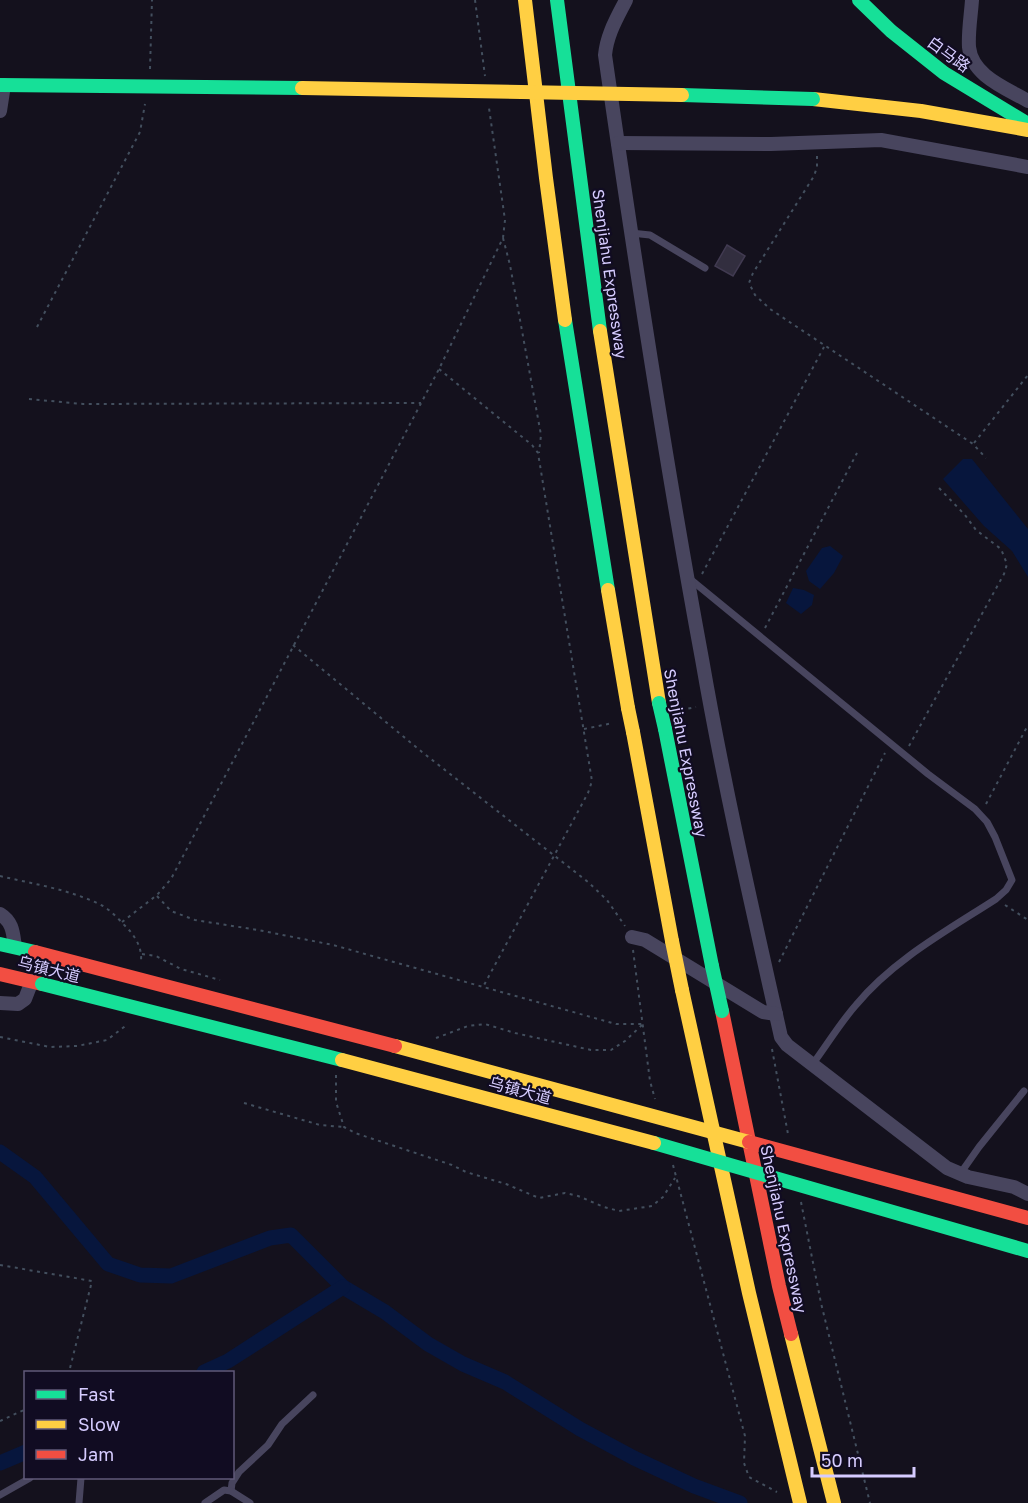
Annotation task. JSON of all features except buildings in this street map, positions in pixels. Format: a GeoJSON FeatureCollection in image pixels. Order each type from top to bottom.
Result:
{"type":"FeatureCollection","features":[{"type":"Feature","properties":{"kind":"main road"},"geometry":{"type":"LineString","coordinates":[[525,0],[567,325],[628,708],[682,990],[749,1293],[798,1496]]}},
{"type":"Feature","properties":{"kind":"main road","name":"Shenjiahu Expressway"},"geometry":{"type":"LineString","coordinates":[[557,0],[615,435],[659,703],[779,1286],[834,1503]]}},
{"type":"Feature","properties":{"kind":"main road","name":"白马路"},"geometry":{"type":"LineString","coordinates":[[859,0],[891,31],[944,73],[1028,124]]}},
{"type":"Feature","properties":{"kind":"main road"},"geometry":{"type":"LineString","coordinates":[[2,85],[149,85],[718,95],[813,99],[895,106],[1028,130]]}},
{"type":"Feature","properties":{"kind":"main road","name":"乌镇大道"},"geometry":{"type":"LineString","coordinates":[[0,944],[311,1023],[1028,1218]]}},
{"type":"Feature","properties":{"kind":"main road","name":"乌镇大道"},"geometry":{"type":"LineString","coordinates":[[0,974],[318,1053],[658,1144],[1028,1251]]}},
{"type":"Feature","properties":{"kind":"street"},"geometry":{"type":"LineString","coordinates":[[626,0],[610,32],[605,55],[631,233],[652,373],[692,581],[702,661],[737,837],[781,1037],[787,1045],[812,1065],[938,1162],[960,1174],[1014,1187],[1028,1194]]}},
{"type":"Feature","properties":{"kind":"street"},"geometry":{"type":"LineString","coordinates":[[972,0],[969,46],[973,63],[984,74],[1028,101]]}},
{"type":"Feature","properties":{"kind":"street"},"geometry":{"type":"LineString","coordinates":[[0,111],[2,85]]}},
{"type":"Feature","properties":{"kind":"street"},"geometry":{"type":"LineString","coordinates":[[618,143],[771,144],[881,140],[1028,167]]}},
{"type":"Feature","properties":{"kind":"street"},"geometry":{"type":"LineString","coordinates":[[0,914],[8,919],[12,926],[15,947]]}},
{"type":"Feature","properties":{"kind":"street"},"geometry":{"type":"LineString","coordinates":[[632,937],[645,940],[763,1012],[776,1014]]}},
{"type":"Feature","properties":{"kind":"street"},"geometry":{"type":"LineString","coordinates":[[0,1004],[18,1005],[37,983]]}},
{"type":"Feature","properties":{"kind":"lane"},"geometry":{"type":"LineString","coordinates":[[631,233],[650,235],[705,268]]}},
{"type":"Feature","properties":{"kind":"lane"},"geometry":{"type":"LineString","coordinates":[[692,581],[980,814],[995,837],[1012,880],[1006,890],[996,899],[903,960],[878,982],[855,1005],[812,1065]]}},
{"type":"Feature","properties":{"kind":"lane"},"geometry":{"type":"LineString","coordinates":[[960,1174],[1024,1091]]}},
{"type":"Feature","properties":{"kind":"lane"},"geometry":{"type":"LineString","coordinates":[[231,1491],[232,1483],[239,1472],[268,1445],[282,1424],[313,1395]]}},
{"type":"Feature","properties":{"kind":"lane"},"geometry":{"type":"LineString","coordinates":[[0,1495],[28,1479]]}},
{"type":"Feature","properties":{"kind":"lane"},"geometry":{"type":"LineString","coordinates":[[78,1503],[81,1479]]}},
{"type":"Feature","properties":{"kind":"lane"},"geometry":{"type":"LineString","coordinates":[[205,1503],[224,1490],[231,1491],[250,1503]]}},
{"type":"Feature","properties":{"kind":"path"},"geometry":{"type":"LineString","coordinates":[[37,327],[140,132],[149,85],[152,0]]}},
{"type":"Feature","properties":{"kind":"path"},"geometry":{"type":"LineString","coordinates":[[475,0],[485,78]]}},
{"type":"Feature","properties":{"kind":"path"},"geometry":{"type":"LineString","coordinates":[[122,922],[157,895],[171,879],[439,369],[503,238],[505,220],[488,102]]}},
{"type":"Feature","properties":{"kind":"path"},"geometry":{"type":"LineString","coordinates":[[816,142],[817,167],[814,176],[749,283],[754,295],[770,309],[973,444],[986,458]]}},
{"type":"Feature","properties":{"kind":"path"},"geometry":{"type":"LineString","coordinates":[[483,987],[592,781],[538,453],[540,435],[510,265],[503,238]]}},
{"type":"Feature","properties":{"kind":"path"},"geometry":{"type":"LineString","coordinates":[[692,581],[825,346]]}},
{"type":"Feature","properties":{"kind":"path"},"geometry":{"type":"LineString","coordinates":[[439,369],[532,445],[538,453]]}},
{"type":"Feature","properties":{"kind":"path"},"geometry":{"type":"LineString","coordinates":[[973,444],[1028,375]]}},
{"type":"Feature","properties":{"kind":"path"},"geometry":{"type":"LineString","coordinates":[[29,399],[83,404],[421,403]]}},
{"type":"Feature","properties":{"kind":"path"},"geometry":{"type":"LineString","coordinates":[[761,636],[857,453]]}},
{"type":"Feature","properties":{"kind":"path"},"geometry":{"type":"LineString","coordinates":[[904,754],[1004,574],[1007,564],[1000,549],[976,530],[939,488]]}},
{"type":"Feature","properties":{"kind":"path"},"geometry":{"type":"LineString","coordinates":[[293,645],[607,900],[632,937],[635,977],[650,1081],[656,1102]]}},
{"type":"Feature","properties":{"kind":"path"},"geometry":{"type":"LineString","coordinates":[[980,814],[1028,725]]}},
{"type":"Feature","properties":{"kind":"path"},"geometry":{"type":"LineString","coordinates":[[777,966],[891,742]]}},
{"type":"Feature","properties":{"kind":"path"},"geometry":{"type":"LineString","coordinates":[[157,895],[171,911],[195,920],[333,945],[615,1024],[643,1024]]}},
{"type":"Feature","properties":{"kind":"path"},"geometry":{"type":"LineString","coordinates":[[996,899],[1028,920]]}},
{"type":"Feature","properties":{"kind":"path"},"geometry":{"type":"LineString","coordinates":[[142,954],[156,956],[181,969],[227,982]]}},
{"type":"Feature","properties":{"kind":"path"},"geometry":{"type":"LineString","coordinates":[[435,1038],[468,1026],[485,1024],[591,1050],[611,1050],[625,1041],[643,1024]]}},
{"type":"Feature","properties":{"kind":"path"},"geometry":{"type":"LineString","coordinates":[[781,1037],[771,1050],[789,1142]]}},
{"type":"Feature","properties":{"kind":"path"},"geometry":{"type":"LineString","coordinates":[[337,1067],[336,1102],[344,1127]]}},
{"type":"Feature","properties":{"kind":"path"},"geometry":{"type":"LineString","coordinates":[[244,1104],[320,1125],[344,1127],[466,1172],[506,1184],[539,1198],[565,1193],[619,1211],[652,1206],[663,1197],[675,1176]]}},
{"type":"Feature","properties":{"kind":"path"},"geometry":{"type":"LineString","coordinates":[[673,1166],[745,1436],[744,1463],[749,1477],[777,1492]]}},
{"type":"Feature","properties":{"kind":"path"},"geometry":{"type":"LineString","coordinates":[[801,1200],[821,1304],[870,1503]]}},
{"type":"Feature","properties":{"kind":"path"},"geometry":{"type":"LineString","coordinates":[[0,1265],[92,1281],[69,1371]]}},
{"type":"Feature","properties":{"kind":"path"},"geometry":{"type":"LineString","coordinates":[[0,1421],[24,1410]]}},
{"type":"Feature","properties":{"kind":"water"},"geometry":{"type":"Polygon","coordinates":[[[963,459],[972,459],[1028,529],[1028,577],[1012,551],[984,526],[943,479],[963,459]]]}},
{"type":"Feature","properties":{"kind":"water"},"geometry":{"type":"Polygon","coordinates":[[[830,546],[843,556],[834,573],[820,589],[809,581],[806,571],[822,548],[830,546]]]}},
{"type":"Feature","properties":{"kind":"water"},"geometry":{"type":"Polygon","coordinates":[[[793,588],[814,595],[812,605],[801,614],[786,603],[793,588]]]}},
{"type":"Feature","properties":{"kind":"waterway"},"geometry":{"type":"LineString","coordinates":[[0,1152],[35,1177],[108,1264],[140,1275],[171,1276],[270,1238],[291,1235],[343,1287],[385,1312],[428,1344],[463,1364],[505,1382],[580,1429],[634,1458],[694,1486],[740,1503]]}},
{"type":"Feature","properties":{"kind":"waterway"},"geometry":{"type":"LineString","coordinates":[[206,1371],[228,1361],[343,1287]]}},
{"type":"Feature","properties":{"kind":"waterway"},"geometry":{"type":"LineString","coordinates":[[0,1463],[24,1453]]}},
{"type":"Feature","properties":{"kind":"traffic: fast"},"geometry":{"type":"LineString","coordinates":[[557,0],[600,331]]}},
{"type":"Feature","properties":{"kind":"traffic: fast"},"geometry":{"type":"LineString","coordinates":[[859,0],[891,31],[944,73],[1028,124]]}},
{"type":"Feature","properties":{"kind":"traffic: fast"},"geometry":{"type":"LineString","coordinates":[[0,85],[302,88]]}},
{"type":"Feature","properties":{"kind":"traffic: fast"},"geometry":{"type":"LineString","coordinates":[[682,95],[813,99]]}},
{"type":"Feature","properties":{"kind":"traffic: fast"},"geometry":{"type":"LineString","coordinates":[[565,320],[608,590]]}},
{"type":"Feature","properties":{"kind":"traffic: fast"},"geometry":{"type":"LineString","coordinates":[[659,703],[665,729]]}},
{"type":"Feature","properties":{"kind":"traffic: fast"},"geometry":{"type":"LineString","coordinates":[[665,729],[712,966]]}},
{"type":"Feature","properties":{"kind":"traffic: fast"},"geometry":{"type":"LineString","coordinates":[[0,944],[35,952]]}},
{"type":"Feature","properties":{"kind":"traffic: fast"},"geometry":{"type":"LineString","coordinates":[[712,966],[722,1011]]}},
{"type":"Feature","properties":{"kind":"traffic: fast"},"geometry":{"type":"LineString","coordinates":[[42,984],[342,1060]]}},
{"type":"Feature","properties":{"kind":"traffic: fast"},"geometry":{"type":"LineString","coordinates":[[654,1143],[1028,1251]]}},
{"type":"Feature","properties":{"kind":"traffic: slow"},"geometry":{"type":"LineString","coordinates":[[525,0],[565,320]]}},
{"type":"Feature","properties":{"kind":"traffic: slow"},"geometry":{"type":"LineString","coordinates":[[302,88],[682,95]]}},
{"type":"Feature","properties":{"kind":"traffic: slow"},"geometry":{"type":"LineString","coordinates":[[813,99],[921,111],[1028,130]]}},
{"type":"Feature","properties":{"kind":"traffic: slow"},"geometry":{"type":"LineString","coordinates":[[600,331],[659,703]]}},
{"type":"Feature","properties":{"kind":"traffic: slow"},"geometry":{"type":"LineString","coordinates":[[608,590],[628,708]]}},
{"type":"Feature","properties":{"kind":"traffic: slow"},"geometry":{"type":"LineString","coordinates":[[628,708],[633,732]]}},
{"type":"Feature","properties":{"kind":"traffic: slow"},"geometry":{"type":"LineString","coordinates":[[633,732],[672,941]]}},
{"type":"Feature","properties":{"kind":"traffic: slow"},"geometry":{"type":"LineString","coordinates":[[672,941],[682,990]]}},
{"type":"Feature","properties":{"kind":"traffic: slow"},"geometry":{"type":"LineString","coordinates":[[682,990],[749,1293],[800,1503]]}},
{"type":"Feature","properties":{"kind":"traffic: slow"},"geometry":{"type":"LineString","coordinates":[[395,1046],[749,1142]]}},
{"type":"Feature","properties":{"kind":"traffic: slow"},"geometry":{"type":"LineString","coordinates":[[342,1060],[654,1143]]}},
{"type":"Feature","properties":{"kind":"traffic: slow"},"geometry":{"type":"LineString","coordinates":[[791,1334],[834,1503]]}},
{"type":"Feature","properties":{"kind":"traffic: jam"},"geometry":{"type":"LineString","coordinates":[[35,952],[395,1046]]}},
{"type":"Feature","properties":{"kind":"traffic: jam"},"geometry":{"type":"LineString","coordinates":[[0,974],[42,984]]}},
{"type":"Feature","properties":{"kind":"traffic: jam"},"geometry":{"type":"LineString","coordinates":[[722,1011],[791,1334]]}},
{"type":"Feature","properties":{"kind":"traffic: jam"},"geometry":{"type":"LineString","coordinates":[[749,1142],[1028,1218]]}}]}
